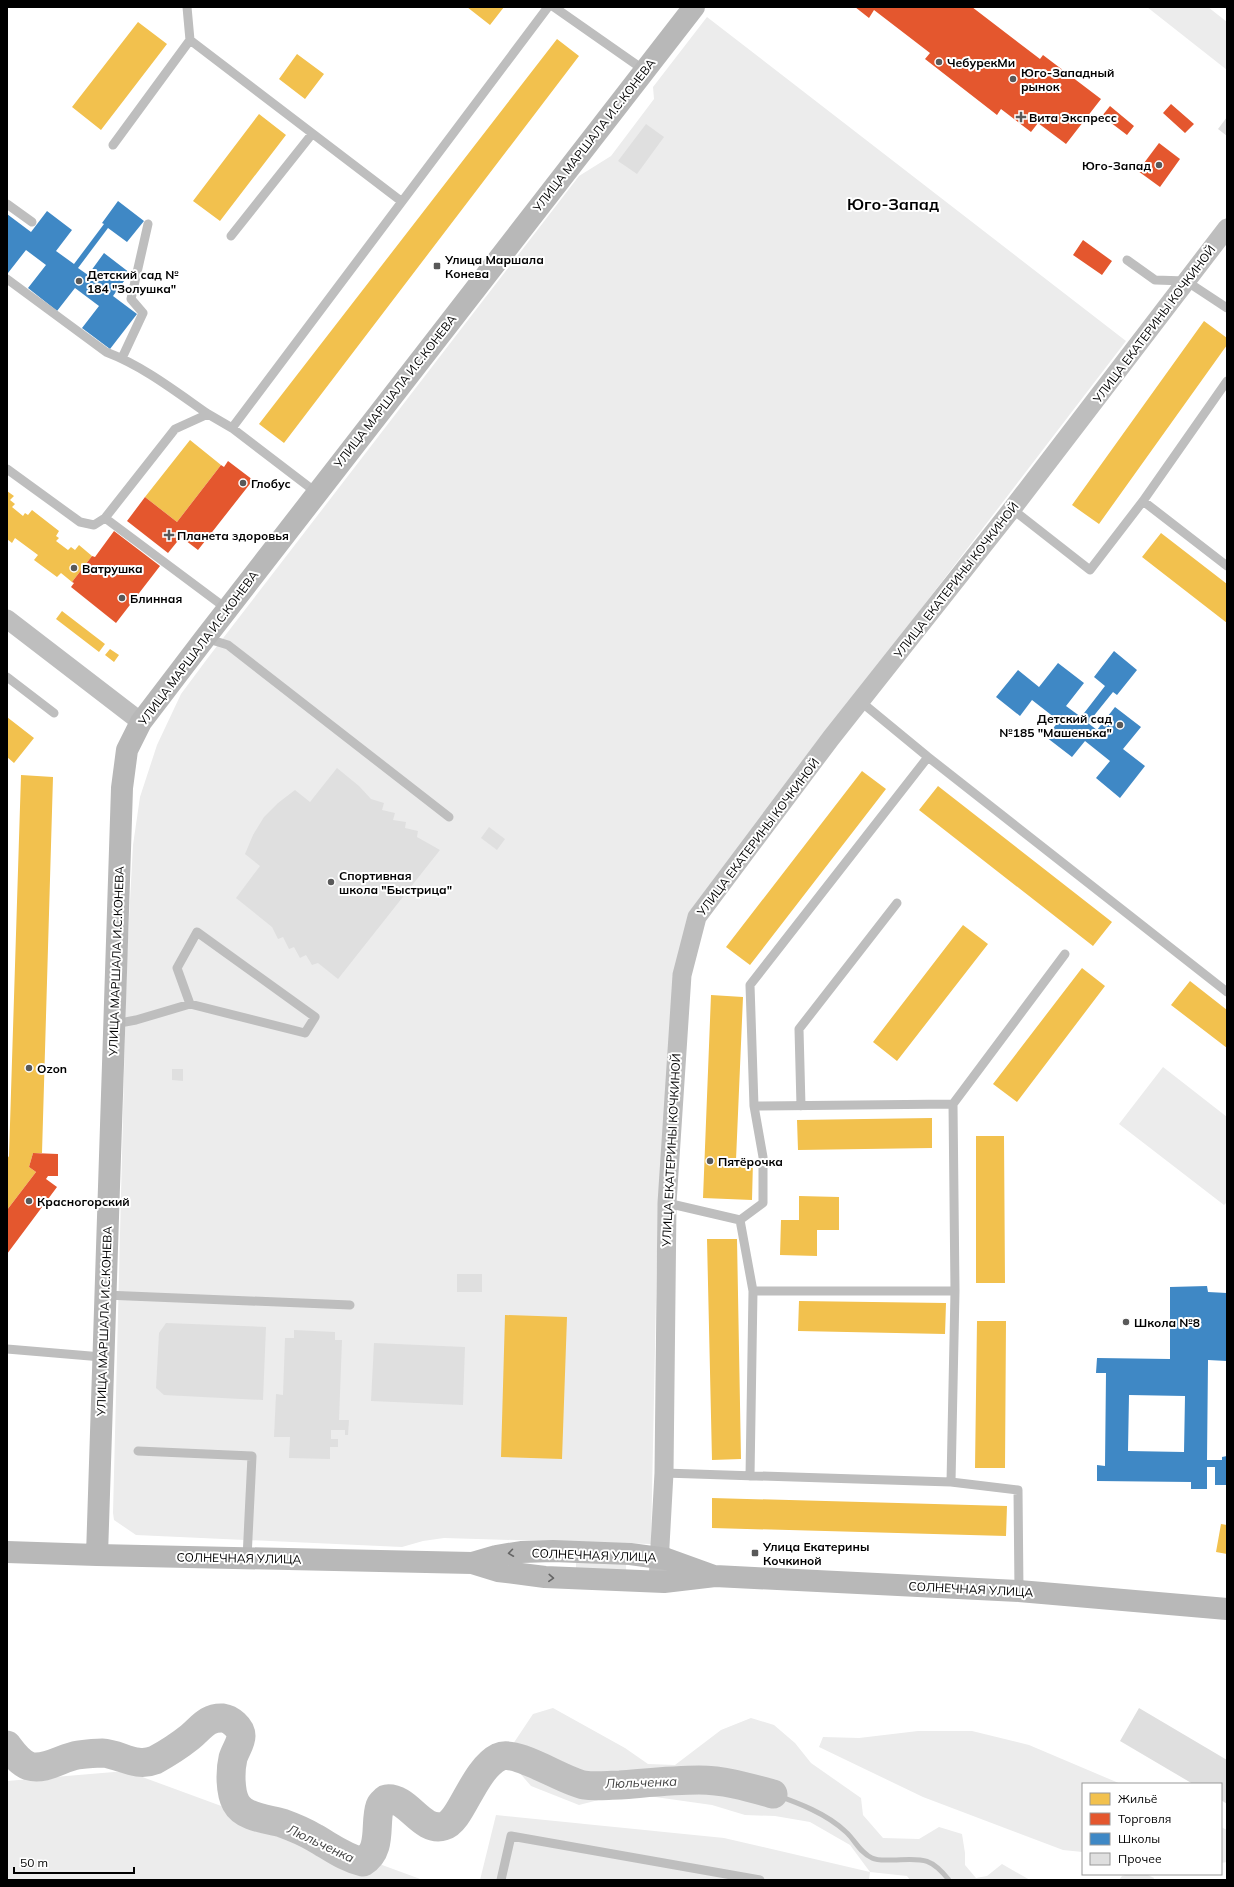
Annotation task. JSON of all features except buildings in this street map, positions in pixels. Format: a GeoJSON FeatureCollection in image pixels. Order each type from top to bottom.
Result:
{"type":"FeatureCollection","features":[{"type":"Feature","properties":{"kind":"main road","name":"УЛИЦА МАРШАЛА И.С.КОНЕВА"},"geometry":{"type":"LineString","coordinates":[[97,1556],[102,1357],[122,788],[127,750],[141,722],[204,638],[694,7]]}},
{"type":"Feature","properties":{"kind":"main road","name":"СОЛНЕЧНАЯ УЛИЦА"},"geometry":{"type":"LineString","coordinates":[[472,1563],[496,1556],[522,1552],[553,1551],[660,1557],[715,1576]]}},
{"type":"Feature","properties":{"kind":"main road","name":"СОЛНЕЧНАЯ УЛИЦА"},"geometry":{"type":"LineString","coordinates":[[7,1552],[97,1556],[472,1563],[498,1571],[545,1577],[658,1582],[715,1576],[1019,1591],[1227,1609]]}},
{"type":"Feature","properties":{"kind":"street","name":"УЛИЦА ЕКАТЕРИНЫ КОЧКИНОЙ"},"geometry":{"type":"LineString","coordinates":[[658,1582],[664,1473],[667,1204],[682,975],[698,918],[860,701],[1012,509],[1227,228]]}},
{"type":"Feature","properties":{"kind":"street"},"geometry":{"type":"LineString","coordinates":[[7,619],[141,722]]}},
{"type":"Feature","properties":{"kind":"lane"},"geometry":{"type":"LineString","coordinates":[[113,145],[190,40],[187,7]]}},
{"type":"Feature","properties":{"kind":"lane"},"geometry":{"type":"LineString","coordinates":[[232,428],[548,7]]}},
{"type":"Feature","properties":{"kind":"lane"},"geometry":{"type":"LineString","coordinates":[[554,7],[644,70]]}},
{"type":"Feature","properties":{"kind":"lane"},"geometry":{"type":"LineString","coordinates":[[190,40],[401,201]]}},
{"type":"Feature","properties":{"kind":"lane"},"geometry":{"type":"LineString","coordinates":[[231,236],[312,134]]}},
{"type":"Feature","properties":{"kind":"lane"},"geometry":{"type":"LineString","coordinates":[[7,204],[32,222]]}},
{"type":"Feature","properties":{"kind":"lane"},"geometry":{"type":"LineString","coordinates":[[122,358],[143,313],[131,299],[148,224]]}},
{"type":"Feature","properties":{"kind":"lane"},"geometry":{"type":"LineString","coordinates":[[1127,260],[1155,280],[1186,281],[1227,308]]}},
{"type":"Feature","properties":{"kind":"lane"},"geometry":{"type":"LineString","coordinates":[[7,280],[106,352],[122,358],[150,374],[208,414],[232,428],[317,493]]}},
{"type":"Feature","properties":{"kind":"lane"},"geometry":{"type":"LineString","coordinates":[[1012,509],[1090,570],[1143,501],[1227,381]]}},
{"type":"Feature","properties":{"kind":"lane"},"geometry":{"type":"LineString","coordinates":[[7,469],[80,522],[94,525],[105,518],[175,429],[208,414]]}},
{"type":"Feature","properties":{"kind":"lane"},"geometry":{"type":"LineString","coordinates":[[1143,501],[1227,566]]}},
{"type":"Feature","properties":{"kind":"lane"},"geometry":{"type":"LineString","coordinates":[[105,518],[227,609]]}},
{"type":"Feature","properties":{"kind":"lane"},"geometry":{"type":"LineString","coordinates":[[204,638],[228,645],[449,817]]}},
{"type":"Feature","properties":{"kind":"lane"},"geometry":{"type":"LineString","coordinates":[[7,677],[54,713]]}},
{"type":"Feature","properties":{"kind":"lane"},"geometry":{"type":"LineString","coordinates":[[860,701],[928,757],[1227,992]]}},
{"type":"Feature","properties":{"kind":"lane"},"geometry":{"type":"LineString","coordinates":[[667,1204],[740,1220],[763,1203],[763,1157],[754,1106],[750,985],[928,757]]}},
{"type":"Feature","properties":{"kind":"lane"},"geometry":{"type":"LineString","coordinates":[[801,1106],[799,1029],[897,903]]}},
{"type":"Feature","properties":{"kind":"lane"},"geometry":{"type":"LineString","coordinates":[[114,1024],[136,1020],[190,1004],[305,1033],[315,1017],[197,932],[177,968],[190,1004]]}},
{"type":"Feature","properties":{"kind":"lane"},"geometry":{"type":"LineString","coordinates":[[951,1482],[955,1291],[952,1104],[1065,954]]}},
{"type":"Feature","properties":{"kind":"lane"},"geometry":{"type":"LineString","coordinates":[[754,1106],[952,1104]]}},
{"type":"Feature","properties":{"kind":"lane"},"geometry":{"type":"LineString","coordinates":[[740,1220],[753,1291],[750,1476]]}},
{"type":"Feature","properties":{"kind":"lane"},"geometry":{"type":"LineString","coordinates":[[753,1291],[955,1291]]}},
{"type":"Feature","properties":{"kind":"lane"},"geometry":{"type":"LineString","coordinates":[[105,1295],[350,1305]]}},
{"type":"Feature","properties":{"kind":"lane"},"geometry":{"type":"LineString","coordinates":[[7,1349],[102,1357]]}},
{"type":"Feature","properties":{"kind":"lane"},"geometry":{"type":"LineString","coordinates":[[138,1451],[252,1456],[247,1558]]}},
{"type":"Feature","properties":{"kind":"lane"},"geometry":{"type":"LineString","coordinates":[[664,1473],[951,1482],[1018,1490],[1019,1591]]}},
{"type":"Feature","properties":{"kind":"lane"},"geometry":{"type":"LineString","coordinates":[[501,1880],[511,1836],[760,1880]]}},
{"type":"Feature","properties":{"kind":"shaded area"},"geometry":{"type":"Polygon","coordinates":[[[1147,7],[1208,7],[1227,22],[1227,70],[1147,7]]]}},
{"type":"Feature","properties":{"kind":"shaded area"},"geometry":{"type":"Polygon","coordinates":[[[707,17],[1126,341],[690,911],[658,1200],[651,1544],[444,1538],[423,1541],[402,1547],[136,1535],[114,1520],[113,1513],[127,956],[133,845],[140,797],[157,745],[181,694],[207,659],[579,176],[611,156],[654,99],[653,87],[707,17]]]}},
{"type":"Feature","properties":{"kind":"shaded area"},"geometry":{"type":"Polygon","coordinates":[[[1163,1067],[1227,1117],[1227,1202],[1224,1205],[1119,1124],[1163,1067]]]}},
{"type":"Feature","properties":{"kind":"shaded area"},"geometry":{"type":"Polygon","coordinates":[[[576,1561],[626,1561],[626,1574],[576,1569],[576,1561]]]}},
{"type":"Feature","properties":{"kind":"shaded area"},"geometry":{"type":"Polygon","coordinates":[[[553,1708],[625,1748],[648,1764],[675,1765],[721,1730],[751,1718],[774,1725],[795,1743],[811,1763],[861,1798],[863,1815],[883,1838],[919,1839],[939,1827],[962,1834],[965,1865],[976,1878],[987,1876],[1002,1864],[1030,1880],[910,1880],[907,1876],[870,1872],[850,1845],[810,1822],[775,1816],[745,1815],[712,1805],[648,1796],[618,1795],[579,1805],[531,1786],[505,1756],[533,1714],[553,1708]]]}},
{"type":"Feature","properties":{"kind":"shaded area"},"geometry":{"type":"Polygon","coordinates":[[[918,1731],[972,1731],[1029,1745],[1119,1783],[1082,1783],[1082,1852],[1063,1850],[923,1797],[819,1747],[823,1737],[859,1738],[918,1731]]]}},
{"type":"Feature","properties":{"kind":"shaded area"},"geometry":{"type":"Polygon","coordinates":[[[126,1771],[423,1880],[7,1880],[7,1781],[126,1771]]]}},
{"type":"Feature","properties":{"kind":"shaded area"},"geometry":{"type":"Polygon","coordinates":[[[496,1815],[724,1838],[870,1872],[869,1880],[480,1880],[496,1815]]]}},
{"type":"Feature","properties":{"kind":"shaded area"},"geometry":{"type":"Polygon","coordinates":[[[1222,1828],[1227,1830],[1227,1862],[1222,1863],[1222,1828]]]}},
{"type":"Feature","properties":{"kind":"shaded area"},"geometry":{"type":"Polygon","coordinates":[[[1148,1875],[1154,1878],[1153,1880],[1119,1880],[1122,1876],[1148,1875]]]}},
{"type":"Feature","properties":{"kind":"waterway","name":"Люльченка"},"geometry":{"type":"LineString","coordinates":[[7,1745],[22,1762],[29,1766],[35,1767],[48,1765],[72,1756],[96,1753],[109,1754],[134,1762],[148,1762],[155,1760],[177,1746],[208,1721],[223,1718],[235,1724],[241,1733],[231,1769],[234,1798],[240,1808],[250,1815],[282,1823],[299,1830],[344,1855],[363,1862],[369,1857],[376,1843],[378,1813],[380,1806],[386,1799],[401,1803],[428,1824],[436,1827],[444,1826],[456,1815],[482,1773],[499,1757],[507,1756],[517,1758],[584,1785],[602,1786],[679,1780],[708,1780],[736,1784],[773,1794]]}},
{"type":"Feature","properties":{"kind":"waterway"},"geometry":{"type":"LineString","coordinates":[[773,1794],[802,1805],[830,1819],[846,1832],[861,1850],[872,1858],[877,1860],[911,1859],[925,1861],[931,1863],[949,1880]]}},
{"type":"Feature","properties":{"kind":"place","name":"ЧебурекМи"},"geometry":{"type":"Point","coordinates":[939,62]}},
{"type":"Feature","properties":{"kind":"place","name":"Юго-Западный рынок"},"geometry":{"type":"Point","coordinates":[1013,79]}},
{"type":"Feature","properties":{"kind":"place","name":"Вита Экспресс"},"geometry":{"type":"Point","coordinates":[1021,117]}},
{"type":"Feature","properties":{"kind":"place","name":"Юго-Запад"},"geometry":{"type":"Point","coordinates":[1159,165]}},
{"type":"Feature","properties":{"kind":"place","name":"Улица Маршала Конева"},"geometry":{"type":"Point","coordinates":[437,266]}},
{"type":"Feature","properties":{"kind":"place","name":"Детский сад № 184 \"Золушка\""},"geometry":{"type":"Point","coordinates":[79,281]}},
{"type":"Feature","properties":{"kind":"place","name":"Глобус"},"geometry":{"type":"Point","coordinates":[243,483]}},
{"type":"Feature","properties":{"kind":"place","name":"Планета здоровья"},"geometry":{"type":"Point","coordinates":[169,535]}},
{"type":"Feature","properties":{"kind":"place","name":"Ватрушка"},"geometry":{"type":"Point","coordinates":[74,568]}},
{"type":"Feature","properties":{"kind":"place","name":"Блинная"},"geometry":{"type":"Point","coordinates":[122,598]}},
{"type":"Feature","properties":{"kind":"place","name":"Детский сад №185 \"Машенька\""},"geometry":{"type":"Point","coordinates":[1120,725]}},
{"type":"Feature","properties":{"kind":"place","name":"Спортивная школа \"Быстрица\""},"geometry":{"type":"Point","coordinates":[331,882]}},
{"type":"Feature","properties":{"kind":"place","name":"Ozon"},"geometry":{"type":"Point","coordinates":[29,1068]}},
{"type":"Feature","properties":{"kind":"place","name":"Пятёрочка"},"geometry":{"type":"Point","coordinates":[710,1161]}},
{"type":"Feature","properties":{"kind":"place","name":"Красногорский"},"geometry":{"type":"Point","coordinates":[29,1201]}},
{"type":"Feature","properties":{"kind":"place","name":"Школа №8"},"geometry":{"type":"Point","coordinates":[1126,1322]}},
{"type":"Feature","properties":{"kind":"place","name":"Улица Екатерины Кочкиной"},"geometry":{"type":"Point","coordinates":[755,1553]}},
{"type":"Feature","properties":{"kind":"district","name":"Юго-Запад"},"geometry":{"type":"Point","coordinates":[893,204]}}]}
